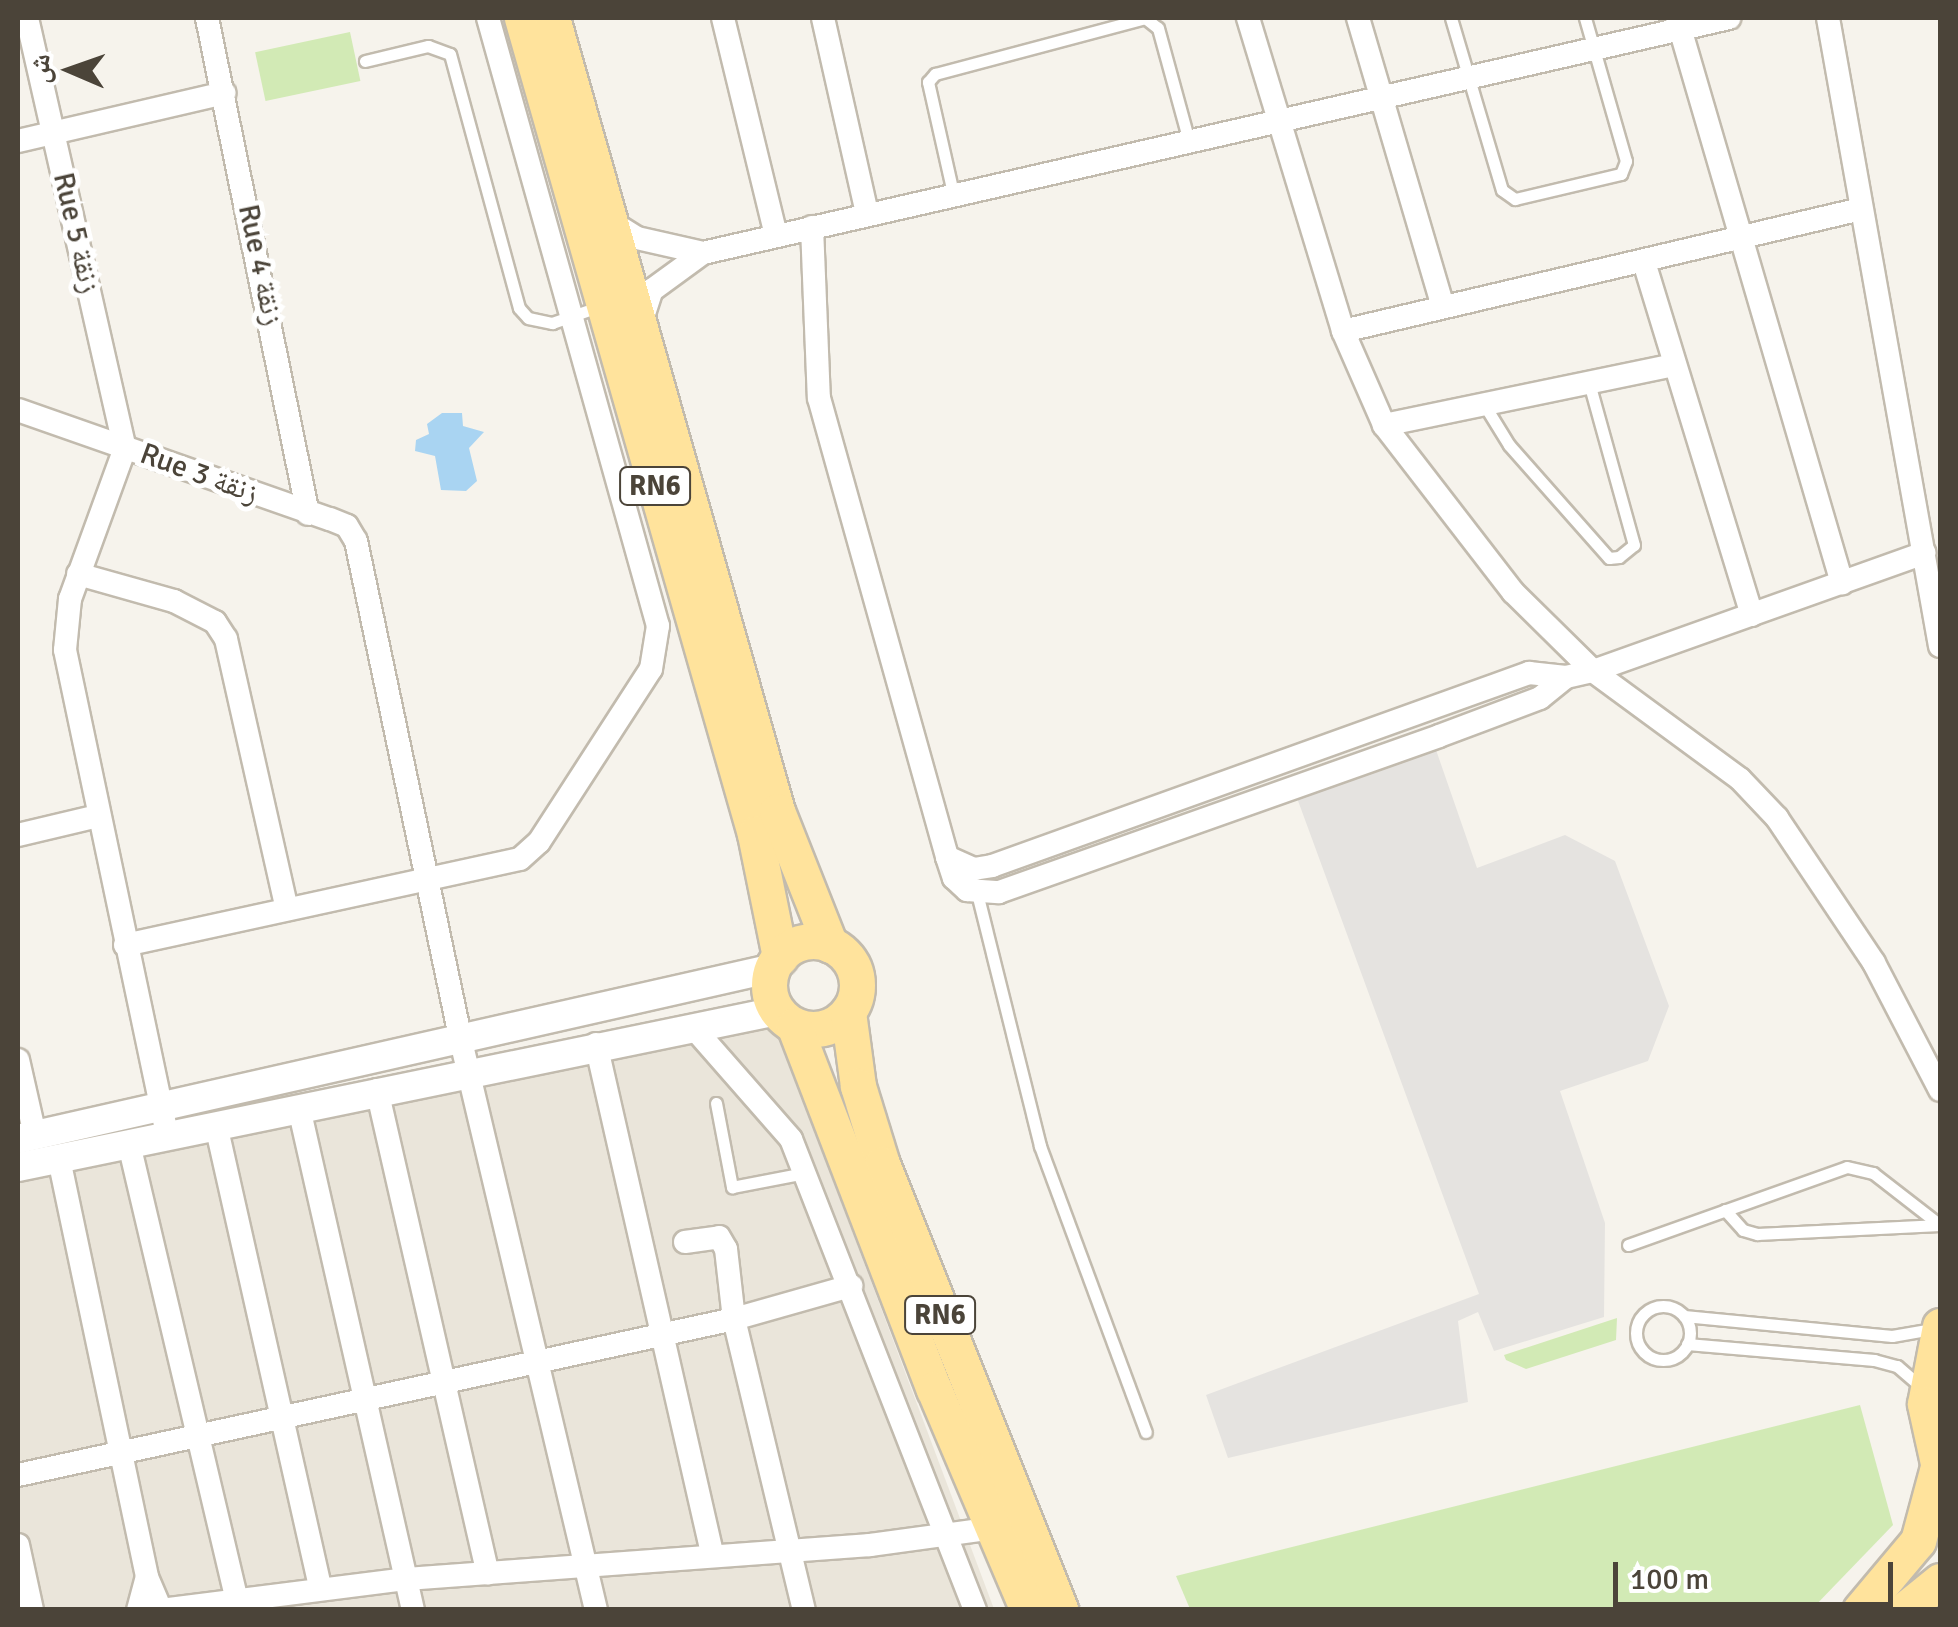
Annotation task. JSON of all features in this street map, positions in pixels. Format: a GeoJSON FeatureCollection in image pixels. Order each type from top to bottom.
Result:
{"type":"FeatureCollection","features":[{"type":"Feature","properties":{"kind":"main road","name":"RN6"},"geometry":{"type":"LineString","coordinates":[[522,18],[588,310],[754,834],[776,963],[769,990],[786,1018],[1028,1610]]}},
{"type":"Feature","properties":{"kind":"main road","name":"RN6"},"geometry":{"type":"LineString","coordinates":[[552,18],[778,811],[830,945],[854,968],[856,991],[848,1012],[858,1086],[882,1164],[1060,1610]]}},
{"type":"Feature","properties":{"kind":"main road"},"geometry":{"type":"LineString","coordinates":[[776,963],[808,942],[830,945]]}},
{"type":"Feature","properties":{"kind":"main road"},"geometry":{"type":"LineString","coordinates":[[786,1018],[817,1029],[848,1012]]}},
{"type":"Feature","properties":{"kind":"main road"},"geometry":{"type":"LineString","coordinates":[[1860,1610],[1918,1542],[1939,1469],[1926,1392],[1940,1326]]}},
{"type":"Feature","properties":{"kind":"main road"},"geometry":{"type":"LineString","coordinates":[[1904,1610],[1940,1580]]}},
{"type":"Feature","properties":{"kind":"street","name":"Rue 5 زنقة"},"geometry":{"type":"LineString","coordinates":[[28,18],[125,448]]}},
{"type":"Feature","properties":{"kind":"street","name":"Rue 4 زنقة"},"geometry":{"type":"LineString","coordinates":[[207,18],[308,514]]}},
{"type":"Feature","properties":{"kind":"street"},"geometry":{"type":"LineString","coordinates":[[125,945],[520,860],[539,842],[635,697],[658,647],[651,598],[588,310],[488,18]]}},
{"type":"Feature","properties":{"kind":"street"},"geometry":{"type":"LineString","coordinates":[[723,18],[776,236]]}},
{"type":"Feature","properties":{"kind":"street"},"geometry":{"type":"LineString","coordinates":[[823,18],[867,214]]}},
{"type":"Feature","properties":{"kind":"street"},"geometry":{"type":"LineString","coordinates":[[1248,18],[1343,331],[1384,425],[1512,592],[1593,671],[1740,779],[1776,818],[1874,963],[1940,1090]]}},
{"type":"Feature","properties":{"kind":"street"},"geometry":{"type":"LineString","coordinates":[[1358,18],[1443,307]]}},
{"type":"Feature","properties":{"kind":"street"},"geometry":{"type":"LineString","coordinates":[[642,341],[641,319],[652,290],[703,253],[953,192],[1594,48],[1678,23],[1729,18]]}},
{"type":"Feature","properties":{"kind":"street"},"geometry":{"type":"LineString","coordinates":[[1828,18],[1940,646]]}},
{"type":"Feature","properties":{"kind":"street"},"geometry":{"type":"LineString","coordinates":[[1678,23],[1842,584]]}},
{"type":"Feature","properties":{"kind":"street"},"geometry":{"type":"LineString","coordinates":[[18,140],[224,93]]}},
{"type":"Feature","properties":{"kind":"street"},"geometry":{"type":"LineString","coordinates":[[1343,331],[1860,209]]}},
{"type":"Feature","properties":{"kind":"street"},"geometry":{"type":"LineString","coordinates":[[607,218],[637,238],[703,253]]}},
{"type":"Feature","properties":{"kind":"street"},"geometry":{"type":"LineString","coordinates":[[812,226],[820,398],[947,857],[954,878],[977,893],[999,892],[1506,711],[1540,698],[1566,677]]}},
{"type":"Feature","properties":{"kind":"street"},"geometry":{"type":"LineString","coordinates":[[1644,262],[1752,615]]}},
{"type":"Feature","properties":{"kind":"street"},"geometry":{"type":"LineString","coordinates":[[1384,425],[1673,365]]}},
{"type":"Feature","properties":{"kind":"street","name":"Rue 3 زنقة"},"geometry":{"type":"LineString","coordinates":[[18,410],[347,526],[362,558],[428,882]]}},
{"type":"Feature","properties":{"kind":"street"},"geometry":{"type":"LineString","coordinates":[[125,448],[78,574],[64,650],[167,1135]]}},
{"type":"Feature","properties":{"kind":"street"},"geometry":{"type":"LineString","coordinates":[[947,857],[974,869],[992,866],[1529,673],[1566,677],[1593,671],[1924,553]]}},
{"type":"Feature","properties":{"kind":"street"},"geometry":{"type":"LineString","coordinates":[[78,574],[174,602],[215,622],[226,639],[287,909]]}},
{"type":"Feature","properties":{"kind":"street"},"geometry":{"type":"LineString","coordinates":[[18,835],[98,816]]}},
{"type":"Feature","properties":{"kind":"street"},"geometry":{"type":"LineString","coordinates":[[428,882],[461,1041],[596,1610]]}},
{"type":"Feature","properties":{"kind":"street"},"geometry":{"type":"LineString","coordinates":[[34,1152],[160,1103],[461,1041],[776,963]]}},
{"type":"Feature","properties":{"kind":"street"},"geometry":{"type":"LineString","coordinates":[[34,1152],[129,1144],[596,1044],[692,1026],[786,1018]]}},
{"type":"Feature","properties":{"kind":"street"},"geometry":{"type":"LineString","coordinates":[[692,1026],[717,1062],[782,1124],[850,1286],[975,1610]]}},
{"type":"Feature","properties":{"kind":"street"},"geometry":{"type":"LineString","coordinates":[[596,1044],[659,1335],[712,1553]]}},
{"type":"Feature","properties":{"kind":"street"},"geometry":{"type":"LineString","coordinates":[[18,1060],[34,1152],[122,1452],[147,1577],[161,1610],[320,1588],[946,1536],[994,1528]]}},
{"type":"Feature","properties":{"kind":"street"},"geometry":{"type":"LineString","coordinates":[[377,1090],[488,1573]]}},
{"type":"Feature","properties":{"kind":"street"},"geometry":{"type":"LineString","coordinates":[[299,1108],[361,1397],[413,1610]]}},
{"type":"Feature","properties":{"kind":"street"},"geometry":{"type":"LineString","coordinates":[[216,1125],[320,1588]]}},
{"type":"Feature","properties":{"kind":"street"},"geometry":{"type":"LineString","coordinates":[[129,1144],[236,1597]]}},
{"type":"Feature","properties":{"kind":"street"},"geometry":{"type":"LineString","coordinates":[[685,1242],[720,1237],[734,1319],[804,1610]]}},
{"type":"Feature","properties":{"kind":"street"},"geometry":{"type":"LineString","coordinates":[[18,1475],[361,1397],[734,1319],[850,1286]]}},
{"type":"Feature","properties":{"kind":"street"},"geometry":{"type":"LineString","coordinates":[[18,1545],[32,1610]]}},
{"type":"Feature","properties":{"kind":"street"},"geometry":{"type":"LineString","coordinates":[[138,1610],[147,1577]]}},
{"type":"Feature","properties":{"kind":"lane"},"geometry":{"type":"LineString","coordinates":[[953,192],[928,82],[934,74],[1145,18],[1158,28],[1189,141]]}},
{"type":"Feature","properties":{"kind":"lane"},"geometry":{"type":"LineString","coordinates":[[1451,18],[1502,190],[1515,199],[1621,174],[1626,161],[1585,18]]}},
{"type":"Feature","properties":{"kind":"lane"},"geometry":{"type":"LineString","coordinates":[[365,61],[428,46],[450,54],[519,308],[540,322],[588,310]]}},
{"type":"Feature","properties":{"kind":"lane"},"geometry":{"type":"LineString","coordinates":[[1485,406],[1509,446],[1609,558],[1619,557],[1634,545],[1590,383]]}},
{"type":"Feature","properties":{"kind":"lane"},"geometry":{"type":"LineString","coordinates":[[977,893],[1040,1146],[1146,1432]]}},
{"type":"Feature","properties":{"kind":"lane"},"geometry":{"type":"LineString","coordinates":[[716,1103],[732,1187],[805,1174]]}},
{"type":"Feature","properties":{"kind":"lane"},"geometry":{"type":"LineString","coordinates":[[1628,1245],[1858,1166],[1940,1225]]}},
{"type":"Feature","properties":{"kind":"lane"},"geometry":{"type":"LineString","coordinates":[[1725,1210],[1743,1230],[1757,1234],[1940,1225]]}},
{"type":"Feature","properties":{"kind":"lane"},"geometry":{"type":"LineString","coordinates":[[1926,1392],[1897,1366],[1874,1360],[1688,1344],[1661,1360],[1637,1340],[1638,1325],[1653,1308],[1667,1306],[1684,1316],[1892,1336],[1940,1326]]}},
{"type":"Feature","properties":{"kind":"lane"},"geometry":{"type":"LineString","coordinates":[[1684,1316],[1688,1344]]}},
{"type":"Feature","properties":{"kind":"shaded area"},"geometry":{"type":"Polygon","coordinates":[[[1435,747],[1477,868],[1565,835],[1615,861],[1669,1006],[1648,1061],[1560,1091],[1605,1223],[1604,1317],[1494,1351],[1478,1312],[1458,1321],[1468,1402],[1228,1458],[1206,1395],[1479,1294],[1297,798],[1435,747]]]}},
{"type":"Feature","properties":{"kind":"shaded area"},"geometry":{"type":"Polygon","coordinates":[[[771,1015],[994,1609],[18,1609],[18,1173],[771,1015]]]}},
{"type":"Feature","properties":{"kind":"green space"},"geometry":{"type":"Polygon","coordinates":[[[350,32],[360,81],[266,101],[255,52],[350,32]]]}},
{"type":"Feature","properties":{"kind":"green space"},"geometry":{"type":"Polygon","coordinates":[[[1617,1318],[1616,1340],[1526,1369],[1506,1360],[1504,1355],[1617,1318]]]}},
{"type":"Feature","properties":{"kind":"green space"},"geometry":{"type":"Polygon","coordinates":[[[1860,1405],[1893,1525],[1812,1609],[1190,1609],[1176,1576],[1860,1405]]]}},
{"type":"Feature","properties":{"kind":"water"},"geometry":{"type":"Polygon","coordinates":[[[442,413],[462,413],[463,426],[484,432],[469,448],[477,481],[466,491],[441,490],[435,456],[415,451],[416,440],[429,434],[427,424],[442,413]]]}}]}
